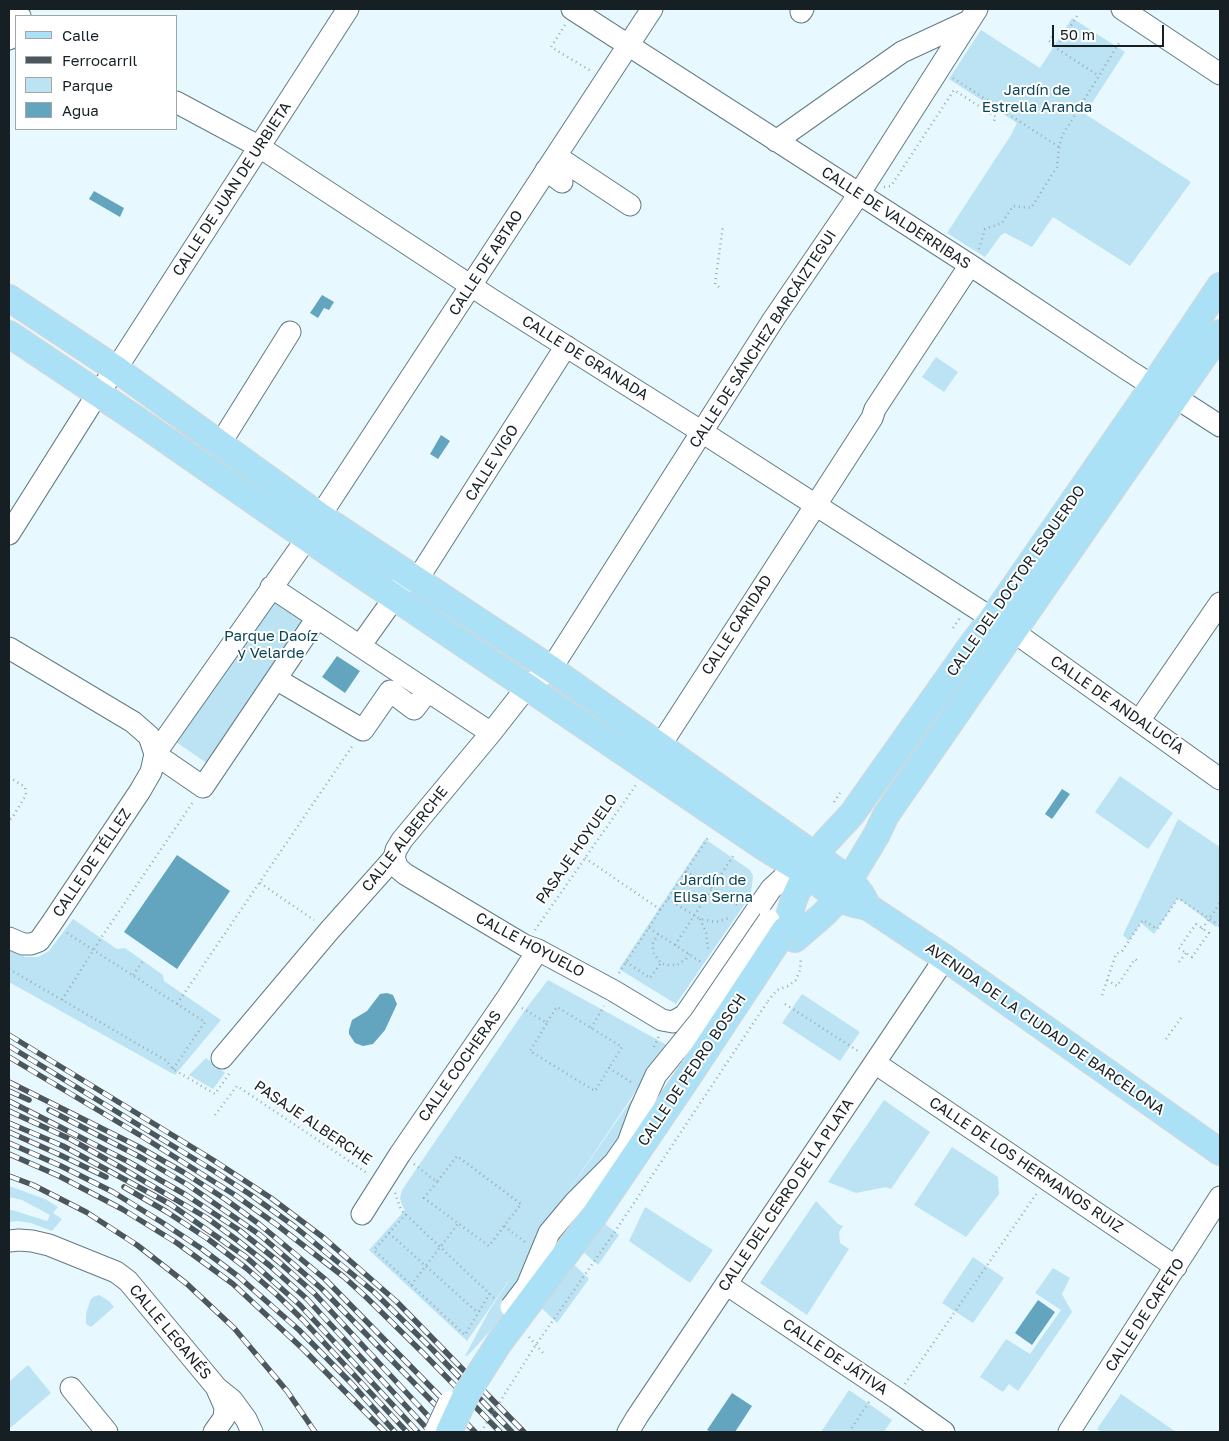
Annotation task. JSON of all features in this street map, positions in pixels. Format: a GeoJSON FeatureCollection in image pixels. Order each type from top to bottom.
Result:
{"type":"FeatureCollection","features":[{"type":"Feature","properties":{"kind":"main road","name":"CALLE DEL DOCTOR ESQUERDO"},"geometry":{"type":"LineString","coordinates":[[843,889],[877,834],[886,814],[1002,625],[1164,391],[1220,286]]}},
{"type":"Feature","properties":{"kind":"main road","name":"AVENIDA DE LA CIUDAD DE BARCELONA"},"geometry":{"type":"LineString","coordinates":[[9,298],[116,369],[220,444],[308,528],[358,572],[768,851],[816,857]]}},
{"type":"Feature","properties":{"kind":"main road","name":"CALLE DEL DOCTOR ESQUERDO"},"geometry":{"type":"LineString","coordinates":[[1164,391],[1220,333]]}},
{"type":"Feature","properties":{"kind":"main road","name":"AVENIDA DE LA CIUDAD DE BARCELONA"},"geometry":{"type":"LineString","coordinates":[[9,334],[234,487],[308,528],[362,544],[551,670],[816,857],[843,889],[861,894],[868,906],[1220,1151]]}},
{"type":"Feature","properties":{"kind":"main road","name":"CALLE DEL DOCTOR ESQUERDO"},"geometry":{"type":"LineString","coordinates":[[816,857],[852,814],[961,659],[1002,625]]}},
{"type":"Feature","properties":{"kind":"main road","name":"CALLE DE PEDRO BOSCH"},"geometry":{"type":"LineString","coordinates":[[468,1432],[497,1375],[788,936],[794,899],[816,857]]}},
{"type":"Feature","properties":{"kind":"main road","name":"CALLE DE PEDRO BOSCH"},"geometry":{"type":"LineString","coordinates":[[449,1432],[467,1393],[494,1350],[594,1216],[686,1080],[788,936],[843,889]]}},
{"type":"Feature","properties":{"kind":"main road"},"geometry":{"type":"LineString","coordinates":[[794,899],[796,909],[804,917],[816,918],[843,889]]}},
{"type":"Feature","properties":{"kind":"street","name":"CALLE DE JUAN DE URBIETA"},"geometry":{"type":"LineString","coordinates":[[116,369],[348,9]]}},
{"type":"Feature","properties":{"kind":"street","name":"CALLE DE ABTAO"},"geometry":{"type":"LineString","coordinates":[[308,528],[471,286],[555,169],[628,45],[652,9]]}},
{"type":"Feature","properties":{"kind":"street"},"geometry":{"type":"LineString","coordinates":[[1122,9],[1220,74]]}},
{"type":"Feature","properties":{"kind":"street"},"geometry":{"type":"LineString","coordinates":[[776,141],[902,52],[973,15]]}},
{"type":"Feature","properties":{"kind":"street","name":"CALLE DE SÁNCHEZ BARCÁIZTEGUI"},"geometry":{"type":"LineString","coordinates":[[551,670],[773,320],[859,194],[973,15]]}},
{"type":"Feature","properties":{"kind":"street","name":"CALLE DE VALDERRIBAS"},"geometry":{"type":"LineString","coordinates":[[569,16],[628,45],[1220,426]]}},
{"type":"Feature","properties":{"kind":"street"},"geometry":{"type":"LineString","coordinates":[[9,39],[15,28]]}},
{"type":"Feature","properties":{"kind":"street","name":"CALLE DE GRANADA"},"geometry":{"type":"LineString","coordinates":[[178,103],[258,146],[471,286],[1002,625]]}},
{"type":"Feature","properties":{"kind":"street"},"geometry":{"type":"LineString","coordinates":[[555,169],[630,205]]}},
{"type":"Feature","properties":{"kind":"street","name":"CALLE CARIDAD"},"geometry":{"type":"LineString","coordinates":[[660,746],[872,418],[875,409],[970,265]]}},
{"type":"Feature","properties":{"kind":"street"},"geometry":{"type":"LineString","coordinates":[[220,444],[290,332]]}},
{"type":"Feature","properties":{"kind":"street","name":"CALLE VIGO"},"geometry":{"type":"LineString","coordinates":[[417,580],[566,346]]}},
{"type":"Feature","properties":{"kind":"street"},"geometry":{"type":"LineString","coordinates":[[9,534],[98,393],[116,369]]}},
{"type":"Feature","properties":{"kind":"street","name":"CALLE DE TÉLLEZ"},"geometry":{"type":"LineString","coordinates":[[9,938],[23,944],[32,944],[39,941],[140,791],[150,772],[155,754],[271,587],[308,528]]}},
{"type":"Feature","properties":{"kind":"street","name":"AVENIDA DE LA CIUDAD DE BARCELONA"},"geometry":{"type":"LineString","coordinates":[[358,572],[396,582],[417,580]]}},
{"type":"Feature","properties":{"kind":"street"},"geometry":{"type":"LineString","coordinates":[[271,587],[491,733]]}},
{"type":"Feature","properties":{"kind":"street"},"geometry":{"type":"LineString","coordinates":[[360,646],[395,597]]}},
{"type":"Feature","properties":{"kind":"street"},"geometry":{"type":"LineString","coordinates":[[1139,722],[1220,603]]}},
{"type":"Feature","properties":{"kind":"street"},"geometry":{"type":"LineString","coordinates":[[9,648],[133,722],[149,736],[155,754],[203,787],[317,618]]}},
{"type":"Feature","properties":{"kind":"street","name":"CALLE DE ANDALUCÍA"},"geometry":{"type":"LineString","coordinates":[[1002,625],[1220,778]]}},
{"type":"Feature","properties":{"kind":"street"},"geometry":{"type":"LineString","coordinates":[[527,687],[551,670]]}},
{"type":"Feature","properties":{"kind":"street"},"geometry":{"type":"LineString","coordinates":[[276,679],[363,730],[390,691],[414,708],[428,691]]}},
{"type":"Feature","properties":{"kind":"street","name":"CALLE ALBERCHE"},"geometry":{"type":"LineString","coordinates":[[225,1066],[323,938],[394,858],[402,840],[527,687]]}},
{"type":"Feature","properties":{"kind":"street","name":"AVENIDA DE LA CIUDAD DE BARCELONA"},"geometry":{"type":"LineString","coordinates":[[587,727],[639,752],[660,746]]}},
{"type":"Feature","properties":{"kind":"street"},"geometry":{"type":"LineString","coordinates":[[668,1021],[685,1015],[771,889],[816,857]]}},
{"type":"Feature","properties":{"kind":"street","name":"CALLE HOYUELO"},"geometry":{"type":"LineString","coordinates":[[394,858],[398,868],[405,874],[524,945],[536,940],[615,984],[668,1021]]}},
{"type":"Feature","properties":{"kind":"street","name":"CALLE DE PEDRO BOSCH"},"geometry":{"type":"LineString","coordinates":[[435,1432],[450,1400],[470,1365],[527,1286],[549,1233],[575,1202],[614,1163],[628,1143],[656,1075],[700,1020],[788,936]]}},
{"type":"Feature","properties":{"kind":"street","name":"CALLE COCHERAS"},"geometry":{"type":"LineString","coordinates":[[362,1214],[381,1182],[507,998],[536,940]]}},
{"type":"Feature","properties":{"kind":"street","name":"CALLE DEL CERRO DE LA PLATA"},"geometry":{"type":"LineString","coordinates":[[628,1432],[636,1417],[945,958]]}},
{"type":"Feature","properties":{"kind":"street","name":"CALLE DE LOS HERMANOS RUIZ"},"geometry":{"type":"LineString","coordinates":[[875,1063],[1176,1267]]}},
{"type":"Feature","properties":{"kind":"street","name":"CALLE DE CAFETO"},"geometry":{"type":"LineString","coordinates":[[1070,1432],[1220,1197]]}},
{"type":"Feature","properties":{"kind":"street","name":"CALLE LEGANÉS"},"geometry":{"type":"LineString","coordinates":[[9,1241],[32,1241],[49,1245],[116,1272],[128,1281],[217,1388]]}},
{"type":"Feature","properties":{"kind":"street","name":"CALLE DE JÁTIVA"},"geometry":{"type":"LineString","coordinates":[[726,1284],[944,1432]]}},
{"type":"Feature","properties":{"kind":"street"},"geometry":{"type":"LineString","coordinates":[[71,1388],[107,1432]]}},
{"type":"Feature","properties":{"kind":"street"},"geometry":{"type":"LineString","coordinates":[[214,1432],[224,1418],[225,1407],[217,1388]]}},
{"type":"Feature","properties":{"kind":"street"},"geometry":{"type":"LineString","coordinates":[[217,1388],[232,1400],[246,1419],[252,1432]]}},
{"type":"Feature","properties":{"kind":"path"},"geometry":{"type":"LineString","coordinates":[[569,16],[551,48],[597,75]]}},
{"type":"Feature","properties":{"kind":"path"},"geometry":{"type":"LineString","coordinates":[[1057,46],[1077,16]]}},
{"type":"Feature","properties":{"kind":"path"},"geometry":{"type":"LineString","coordinates":[[1052,36],[1050,41],[1057,46],[1056,48],[1099,76]]}},
{"type":"Feature","properties":{"kind":"path"},"geometry":{"type":"LineString","coordinates":[[970,265],[977,254],[985,229],[1002,223],[1013,206],[1031,208],[1057,167],[1062,136],[1119,43]]}},
{"type":"Feature","properties":{"kind":"path"},"geometry":{"type":"LineString","coordinates":[[938,69],[1059,147]]}},
{"type":"Feature","properties":{"kind":"path"},"geometry":{"type":"LineString","coordinates":[[859,194],[891,186],[954,90],[996,117],[993,123]]}},
{"type":"Feature","properties":{"kind":"path"},"geometry":{"type":"LineString","coordinates":[[719,287],[715,284],[723,226]]}},
{"type":"Feature","properties":{"kind":"path"},"geometry":{"type":"LineString","coordinates":[[177,1004],[363,730]]}},
{"type":"Feature","properties":{"kind":"path"},"geometry":{"type":"LineString","coordinates":[[9,777],[25,787],[26,795],[9,820]]}},
{"type":"Feature","properties":{"kind":"path","name":"PASAJE HOYUELO"},"geometry":{"type":"LineString","coordinates":[[536,940],[585,858],[638,781]]}},
{"type":"Feature","properties":{"kind":"path"},"geometry":{"type":"LineString","coordinates":[[62,1000],[93,950],[203,787]]}},
{"type":"Feature","properties":{"kind":"path"},"geometry":{"type":"LineString","coordinates":[[834,802],[840,793]]}},
{"type":"Feature","properties":{"kind":"path"},"geometry":{"type":"LineString","coordinates":[[591,1028],[626,962],[710,835]]}},
{"type":"Feature","properties":{"kind":"path"},"geometry":{"type":"LineString","coordinates":[[675,945],[735,853]]}},
{"type":"Feature","properties":{"kind":"path"},"geometry":{"type":"LineString","coordinates":[[585,858],[661,910]]}},
{"type":"Feature","properties":{"kind":"path"},"geometry":{"type":"LineString","coordinates":[[686,871],[742,908]]}},
{"type":"Feature","properties":{"kind":"path"},"geometry":{"type":"LineString","coordinates":[[260,883],[308,917]]}},
{"type":"Feature","properties":{"kind":"path"},"geometry":{"type":"LineString","coordinates":[[1102,995],[1116,954],[1122,951],[1143,920],[1157,929],[1178,898],[1220,926]]}},
{"type":"Feature","properties":{"kind":"path"},"geometry":{"type":"LineString","coordinates":[[668,899],[700,920],[716,922],[730,918]]}},
{"type":"Feature","properties":{"kind":"path"},"geometry":{"type":"LineString","coordinates":[[1202,929],[1220,903]]}},
{"type":"Feature","properties":{"kind":"path"},"geometry":{"type":"LineString","coordinates":[[700,920],[708,938],[708,951]]}},
{"type":"Feature","properties":{"kind":"path"},"geometry":{"type":"LineString","coordinates":[[51,924],[74,936],[205,1022],[173,1069]]}},
{"type":"Feature","properties":{"kind":"path"},"geometry":{"type":"LineString","coordinates":[[1196,924],[1209,933],[1192,957],[1186,953],[1179,948],[1196,924]]}},
{"type":"Feature","properties":{"kind":"path"},"geometry":{"type":"LineString","coordinates":[[649,928],[703,964],[706,958]]}},
{"type":"Feature","properties":{"kind":"path"},"geometry":{"type":"LineString","coordinates":[[658,934],[655,938],[653,949],[654,954],[661,962],[666,965],[677,965],[686,959],[689,954]]}},
{"type":"Feature","properties":{"kind":"path","name":"CALLE DE PEDRO BOSCH"},"geometry":{"type":"LineString","coordinates":[[481,1432],[533,1349],[614,1234],[768,1001],[777,990],[788,986],[796,980],[800,970],[788,936]]}},
{"type":"Feature","properties":{"kind":"path"},"geometry":{"type":"LineString","coordinates":[[1179,962],[1186,953]]}},
{"type":"Feature","properties":{"kind":"path"},"geometry":{"type":"LineString","coordinates":[[1107,980],[1117,986],[1135,959],[1139,962]]}},
{"type":"Feature","properties":{"kind":"path"},"geometry":{"type":"LineString","coordinates":[[133,975],[143,961]]}},
{"type":"Feature","properties":{"kind":"path"},"geometry":{"type":"LineString","coordinates":[[626,962],[650,978],[661,962]]}},
{"type":"Feature","properties":{"kind":"path"},"geometry":{"type":"LineString","coordinates":[[9,969],[165,1060],[173,1069],[215,1094],[225,1066]]}},
{"type":"Feature","properties":{"kind":"path"},"geometry":{"type":"LineString","coordinates":[[785,1004],[858,1051]]}},
{"type":"Feature","properties":{"kind":"path"},"geometry":{"type":"LineString","coordinates":[[557,1007],[591,1028],[622,1047],[595,1091],[530,1051],[557,1007]]}},
{"type":"Feature","properties":{"kind":"path"},"geometry":{"type":"LineString","coordinates":[[521,1008],[547,1023]]}},
{"type":"Feature","properties":{"kind":"path"},"geometry":{"type":"LineString","coordinates":[[1166,1039],[1181,1018]]}},
{"type":"Feature","properties":{"kind":"path"},"geometry":{"type":"LineString","coordinates":[[654,1048],[668,1021]]}},
{"type":"Feature","properties":{"kind":"path"},"geometry":{"type":"LineString","coordinates":[[609,1068],[636,1086]]}},
{"type":"Feature","properties":{"kind":"path","name":"PASAJE ALBERCHE"},"geometry":{"type":"LineString","coordinates":[[215,1115],[237,1086],[381,1182]]}},
{"type":"Feature","properties":{"kind":"path"},"geometry":{"type":"LineString","coordinates":[[457,1156],[521,1204],[488,1246],[424,1198],[437,1182],[457,1156]]}},
{"type":"Feature","properties":{"kind":"path"},"geometry":{"type":"LineString","coordinates":[[412,1164],[437,1182]]}},
{"type":"Feature","properties":{"kind":"path"},"geometry":{"type":"LineString","coordinates":[[896,1398],[1046,1179]]}},
{"type":"Feature","properties":{"kind":"path"},"geometry":{"type":"LineString","coordinates":[[381,1182],[395,1191],[401,1210],[496,1300]]}},
{"type":"Feature","properties":{"kind":"path"},"geometry":{"type":"LineString","coordinates":[[406,1214],[374,1250],[465,1335],[490,1293]]}},
{"type":"Feature","properties":{"kind":"path"},"geometry":{"type":"LineString","coordinates":[[412,1285],[458,1224]]}},
{"type":"Feature","properties":{"kind":"path"},"geometry":{"type":"LineString","coordinates":[[504,1226],[527,1243]]}},
{"type":"Feature","properties":{"kind":"path"},"geometry":{"type":"LineString","coordinates":[[389,1233],[478,1313]]}},
{"type":"Feature","properties":{"kind":"path"},"geometry":{"type":"LineString","coordinates":[[526,1334],[544,1354]]}},
{"type":"Feature","properties":{"kind":"path"},"geometry":{"type":"LineString","coordinates":[[849,1432],[871,1398]]}},
{"type":"Feature","properties":{"kind":"green space","name":"Jardín de Estrella Aranda"},"geometry":{"type":"Polygon","coordinates":[[[1072,18],[1125,52],[1085,114],[1191,182],[1130,266],[1053,217],[1032,247],[1005,233],[1001,235],[985,257],[947,233],[1017,123],[949,79],[981,30],[1040,68],[1072,18]]]}},
{"type":"Feature","properties":{"kind":"green space"},"geometry":{"type":"Polygon","coordinates":[[[936,357],[958,372],[944,392],[922,377],[936,357]]]}},
{"type":"Feature","properties":{"kind":"green space","name":"Parque Daoíz y Velarde"},"geometry":{"type":"Polygon","coordinates":[[[274,591],[320,623],[217,770],[173,740],[274,591]]]}},
{"type":"Feature","properties":{"kind":"green space"},"geometry":{"type":"Polygon","coordinates":[[[1120,776],[1173,813],[1148,849],[1095,812],[1120,776]]]}},
{"type":"Feature","properties":{"kind":"green space"},"geometry":{"type":"Polygon","coordinates":[[[1178,819],[1220,847],[1220,921],[1216,927],[1178,898],[1154,934],[1141,923],[1129,941],[1123,935],[1178,819]]]}},
{"type":"Feature","properties":{"kind":"green space","name":"Jardín de Elisa Serna"},"geometry":{"type":"Polygon","coordinates":[[[705,839],[750,870],[753,876],[752,886],[750,896],[676,1004],[619,969],[705,839]]]}},
{"type":"Feature","properties":{"kind":"green space"},"geometry":{"type":"Polygon","coordinates":[[[73,919],[117,949],[125,948],[163,975],[164,981],[221,1020],[175,1075],[9,982],[9,948],[25,957],[38,957],[49,951],[73,919]]]}},
{"type":"Feature","properties":{"kind":"green space"},"geometry":{"type":"Polygon","coordinates":[[[548,980],[667,1045],[557,1208],[643,1083],[621,1139],[579,1203],[619,1235],[598,1265],[570,1240],[561,1252],[589,1279],[557,1323],[519,1286],[505,1312],[493,1328],[465,1356],[489,1311],[514,1273],[467,1341],[369,1250],[405,1210],[400,1198],[402,1190],[525,1010],[548,980]]]}},
{"type":"Feature","properties":{"kind":"green space"},"geometry":{"type":"Polygon","coordinates":[[[802,994],[860,1032],[840,1061],[782,1023],[802,994]]]}},
{"type":"Feature","properties":{"kind":"green space"},"geometry":{"type":"Polygon","coordinates":[[[206,1058],[225,1073],[213,1089],[189,1075],[206,1058]]]}},
{"type":"Feature","properties":{"kind":"green space"},"geometry":{"type":"Polygon","coordinates":[[[884,1100],[930,1132],[891,1189],[886,1187],[856,1193],[828,1182],[884,1100]]]}},
{"type":"Feature","properties":{"kind":"green space"},"geometry":{"type":"Polygon","coordinates":[[[952,1147],[998,1177],[999,1194],[966,1237],[914,1205],[952,1147]]]}},
{"type":"Feature","properties":{"kind":"green space"},"geometry":{"type":"Polygon","coordinates":[[[9,1186],[45,1199],[58,1207],[53,1213],[62,1219],[52,1231],[31,1223],[9,1222],[9,1210],[47,1221],[50,1215],[22,1200],[9,1197],[9,1186]]]}},
{"type":"Feature","properties":{"kind":"green space"},"geometry":{"type":"Polygon","coordinates":[[[816,1201],[838,1224],[843,1226],[839,1232],[840,1243],[849,1249],[807,1315],[760,1283],[816,1201]]]}},
{"type":"Feature","properties":{"kind":"green space"},"geometry":{"type":"Polygon","coordinates":[[[645,1207],[713,1250],[690,1283],[629,1241],[645,1207]]]}},
{"type":"Feature","properties":{"kind":"green space"},"geometry":{"type":"Polygon","coordinates":[[[973,1257],[1004,1278],[973,1323],[942,1303],[973,1257]]]}},
{"type":"Feature","properties":{"kind":"green space"},"geometry":{"type":"Polygon","coordinates":[[[1053,1268],[1070,1278],[1062,1294],[1072,1312],[1018,1391],[1009,1384],[1003,1392],[980,1377],[1006,1339],[1030,1354],[1061,1310],[1035,1293],[1053,1268]]]}},
{"type":"Feature","properties":{"kind":"green space"},"geometry":{"type":"Polygon","coordinates":[[[99,1295],[109,1301],[114,1307],[91,1327],[86,1324],[86,1314],[90,1301],[93,1297],[99,1295]]]}},
{"type":"Feature","properties":{"kind":"green space"},"geometry":{"type":"Polygon","coordinates":[[[28,1365],[51,1393],[9,1429],[9,1382],[28,1365]]]}},
{"type":"Feature","properties":{"kind":"green space"},"geometry":{"type":"Polygon","coordinates":[[[849,1390],[892,1420],[884,1432],[821,1432],[849,1390]]]}},
{"type":"Feature","properties":{"kind":"green space"},"geometry":{"type":"Polygon","coordinates":[[[1121,1394],[1176,1432],[1102,1432],[1097,1429],[1121,1394]]]}},
{"type":"Feature","properties":{"kind":"water"},"geometry":{"type":"Polygon","coordinates":[[[94,191],[124,208],[120,217],[89,199],[94,191]]]}},
{"type":"Feature","properties":{"kind":"water"},"geometry":{"type":"Polygon","coordinates":[[[322,295],[334,302],[329,310],[324,308],[318,318],[310,313],[322,295]]]}},
{"type":"Feature","properties":{"kind":"water"},"geometry":{"type":"Polygon","coordinates":[[[441,435],[450,441],[438,459],[430,454],[441,435]]]}},
{"type":"Feature","properties":{"kind":"water"},"geometry":{"type":"Polygon","coordinates":[[[337,656],[360,671],[345,693],[322,677],[337,656]]]}},
{"type":"Feature","properties":{"kind":"water"},"geometry":{"type":"Polygon","coordinates":[[[1062,789],[1070,794],[1052,819],[1045,814],[1062,789]]]}},
{"type":"Feature","properties":{"kind":"water"},"geometry":{"type":"Polygon","coordinates":[[[177,855],[230,891],[177,969],[124,932],[177,855]]]}},
{"type":"Feature","properties":{"kind":"water"},"geometry":{"type":"Polygon","coordinates":[[[387,993],[393,995],[397,1004],[385,1030],[373,1044],[363,1046],[355,1043],[349,1034],[352,1020],[367,1011],[380,994],[387,993]]]}},
{"type":"Feature","properties":{"kind":"water"},"geometry":{"type":"Polygon","coordinates":[[[1038,1300],[1055,1312],[1032,1345],[1015,1333],[1038,1300]]]}},
{"type":"Feature","properties":{"kind":"water"},"geometry":{"type":"Polygon","coordinates":[[[732,1393],[752,1406],[735,1432],[712,1432],[707,1430],[732,1393]]]}},
{"type":"Feature","properties":{"kind":"railway"},"geometry":{"type":"LineString","coordinates":[[9,1035],[213,1160],[271,1198],[324,1238],[397,1302],[524,1432]]}},
{"type":"Feature","properties":{"kind":"railway"},"geometry":{"type":"LineString","coordinates":[[9,1046],[214,1171],[294,1226],[374,1292],[512,1432]]}},
{"type":"Feature","properties":{"kind":"railway"},"geometry":{"type":"LineString","coordinates":[[9,1057],[143,1137],[235,1195],[277,1225],[344,1277],[367,1298],[500,1432]]}},
{"type":"Feature","properties":{"kind":"railway"},"geometry":{"type":"LineString","coordinates":[[9,1082],[139,1147],[183,1172],[259,1224],[325,1279],[475,1432]]}},
{"type":"Feature","properties":{"kind":"railway"},"geometry":{"type":"LineString","coordinates":[[9,1091],[29,1100]]}},
{"type":"Feature","properties":{"kind":"railway"},"geometry":{"type":"LineString","coordinates":[[9,1101],[129,1162],[186,1195],[239,1230],[314,1293],[443,1432]]}},
{"type":"Feature","properties":{"kind":"railway"},"geometry":{"type":"LineString","coordinates":[[49,1110],[142,1158],[188,1185],[260,1235],[322,1289],[462,1432]]}},
{"type":"Feature","properties":{"kind":"railway"},"geometry":{"type":"LineString","coordinates":[[9,1111],[70,1139],[120,1167],[207,1218],[237,1240],[269,1265],[307,1299],[430,1432]]}},
{"type":"Feature","properties":{"kind":"railway"},"geometry":{"type":"LineString","coordinates":[[9,1123],[63,1146],[170,1204],[246,1257],[300,1305],[418,1432]]}},
{"type":"Feature","properties":{"kind":"railway"},"geometry":{"type":"LineString","coordinates":[[9,1132],[106,1177]]}},
{"type":"Feature","properties":{"kind":"railway"},"geometry":{"type":"LineString","coordinates":[[9,1143],[113,1192],[202,1249],[239,1277],[299,1330],[352,1384],[395,1432]]}},
{"type":"Feature","properties":{"kind":"railway"},"geometry":{"type":"LineString","coordinates":[[9,1154],[59,1176],[122,1209],[177,1243],[233,1284],[303,1349],[385,1432]]}},
{"type":"Feature","properties":{"kind":"railway"},"geometry":{"type":"LineString","coordinates":[[9,1176],[33,1185],[86,1212],[137,1245],[187,1284],[234,1328],[287,1391],[315,1432]]}},
{"type":"Feature","properties":{"kind":"railway"},"geometry":{"type":"LineString","coordinates":[[124,1187],[208,1239],[246,1268],[303,1320],[407,1432]]}}]}
